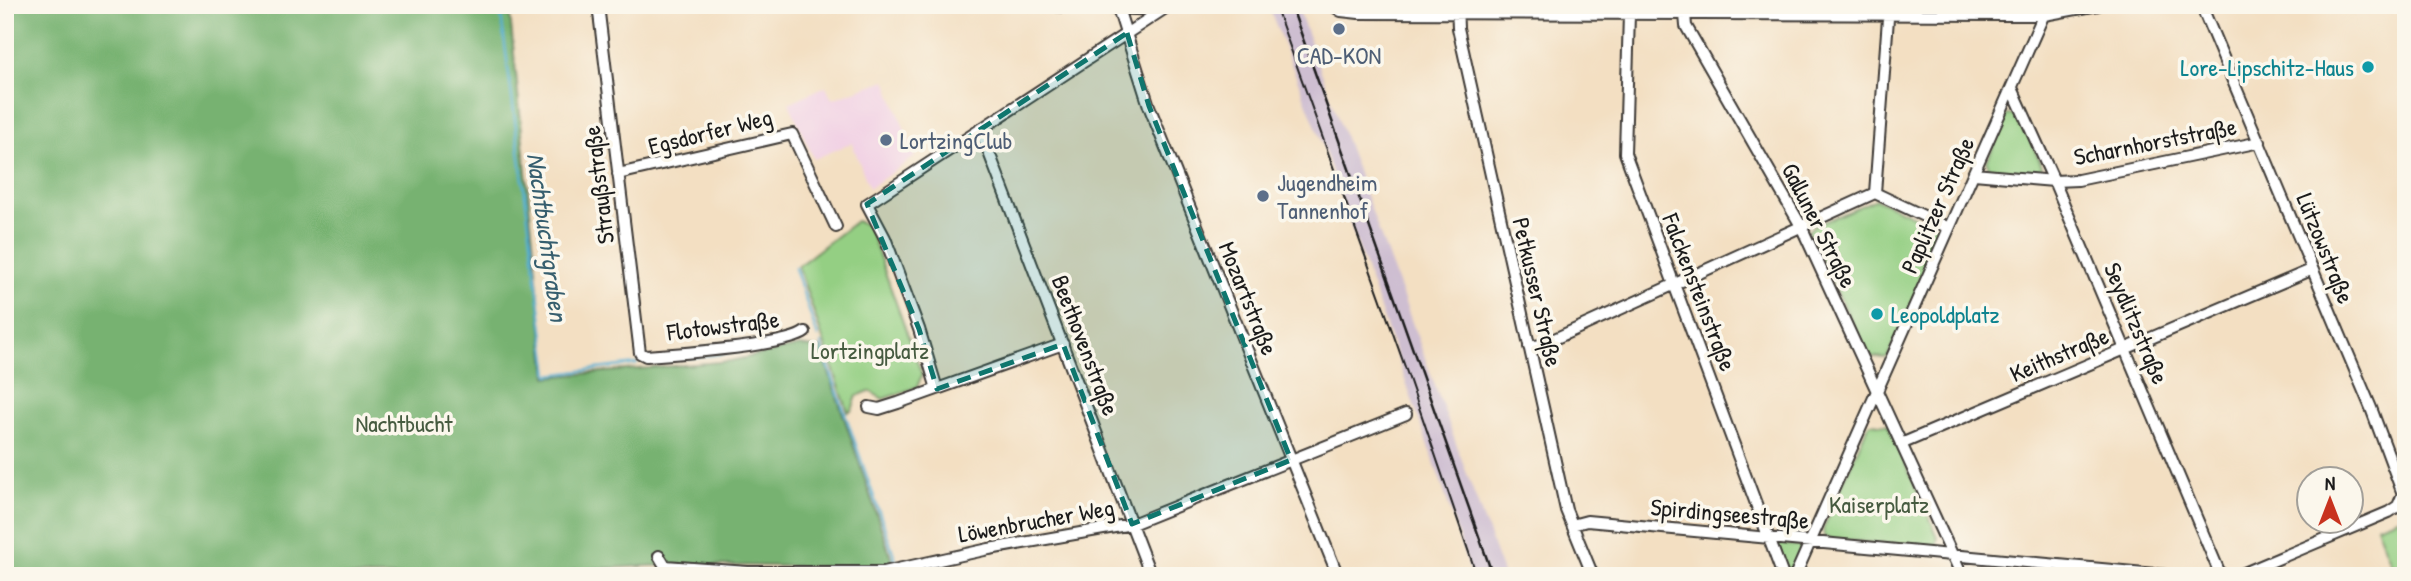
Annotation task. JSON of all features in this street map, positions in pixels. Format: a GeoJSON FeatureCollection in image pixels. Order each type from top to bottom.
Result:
{"type":"FeatureCollection","features":[{"type":"Feature","properties":{"kind":"street","name":"Straußstraße"},"geometry":{"type":"LineString","coordinates":[[598,5],[638,349],[646,356]]}},
{"type":"Feature","properties":{"kind":"street"},"geometry":{"type":"LineString","coordinates":[[1028,5],[1166,7]]}},
{"type":"Feature","properties":{"kind":"street"},"geometry":{"type":"LineString","coordinates":[[1332,5],[1348,12],[1456,9],[1629,14],[1653,10],[1685,14],[2046,10],[2098,5]]}},
{"type":"Feature","properties":{"kind":"street","name":"Lützowstraße"},"geometry":{"type":"LineString","coordinates":[[2202,5],[2403,494],[2398,506],[2237,576]]}},
{"type":"Feature","properties":{"kind":"street","name":"Mozartstraße"},"geometry":{"type":"LineString","coordinates":[[1118,6],[1149,106],[1338,576]]}},
{"type":"Feature","properties":{"kind":"street"},"geometry":{"type":"LineString","coordinates":[[937,389],[926,350],[887,244],[867,204],[1166,7]]}},
{"type":"Feature","properties":{"kind":"street","name":"Petkusser Straße"},"geometry":{"type":"LineString","coordinates":[[1456,9],[1458,28],[1566,510],[1593,576]]}},
{"type":"Feature","properties":{"kind":"street"},"geometry":{"type":"LineString","coordinates":[[1875,193],[1888,10]]}},
{"type":"Feature","properties":{"kind":"street","name":"Paplitzer Straße"},"geometry":{"type":"LineString","coordinates":[[1795,576],[2046,10]]}},
{"type":"Feature","properties":{"kind":"street","name":"Falckensteinstraße"},"geometry":{"type":"LineString","coordinates":[[1629,14],[1625,153],[1783,576]]}},
{"type":"Feature","properties":{"kind":"street","name":"Galluner Straße"},"geometry":{"type":"LineString","coordinates":[[1685,14],[1686,26],[1801,226],[1962,576]]}},
{"type":"Feature","properties":{"kind":"street","name":"Seydlitzstraße"},"geometry":{"type":"LineString","coordinates":[[2012,88],[2221,576]]}},
{"type":"Feature","properties":{"kind":"street","name":"Beethovenstraße"},"geometry":{"type":"LineString","coordinates":[[980,129],[1152,576]]}},
{"type":"Feature","properties":{"kind":"street","name":"Egsdorfer Weg"},"geometry":{"type":"LineString","coordinates":[[618,174],[792,134],[836,228]]}},
{"type":"Feature","properties":{"kind":"street","name":"Scharnhorststraße"},"geometry":{"type":"LineString","coordinates":[[1974,174],[2054,181],[2078,180],[2260,142]]}},
{"type":"Feature","properties":{"kind":"street"},"geometry":{"type":"LineString","coordinates":[[1529,347],[1541,345],[1875,193],[1949,228]]}},
{"type":"Feature","properties":{"kind":"street","name":"Keithstraße"},"geometry":{"type":"LineString","coordinates":[[1901,444],[2312,270]]}},
{"type":"Feature","properties":{"kind":"street","name":"Flotowstraße"},"geometry":{"type":"LineString","coordinates":[[646,356],[722,349],[793,338],[805,332]]}},
{"type":"Feature","properties":{"kind":"street"},"geometry":{"type":"LineString","coordinates":[[869,407],[879,409],[1063,344]]}},
{"type":"Feature","properties":{"kind":"street","name":"Löwenbrucher Weg"},"geometry":{"type":"LineString","coordinates":[[659,556],[665,566],[722,570],[884,572],[989,549],[1132,524],[1406,414]]}},
{"type":"Feature","properties":{"kind":"street","name":"Spirdingseestraße"},"geometry":{"type":"LineString","coordinates":[[1572,525],[1587,521],[2177,576]]}},
{"type":"Feature","properties":{"kind":"highlighted area"},"geometry":{"type":"Polygon","coordinates":[[[1127,33],[1149,106],[1291,460],[1132,524],[1063,344],[937,389],[919,329],[867,204],[1127,33]]]}},
{"type":"Feature","properties":{"kind":"shaded area"},"geometry":{"type":"Polygon","coordinates":[[[1268,5],[1297,5],[1504,576],[1471,576],[1442,485],[1318,132],[1268,5]]]}},
{"type":"Feature","properties":{"kind":"shaded area"},"geometry":{"type":"Polygon","coordinates":[[[886,80],[915,157],[869,188],[852,143],[814,159],[789,103],[826,86],[832,99],[886,80]]]}},
{"type":"Feature","properties":{"kind":"green space","name":"Nachtbucht"},"geometry":{"type":"Polygon","coordinates":[[[5,5],[509,5],[547,377],[730,361],[800,346],[821,349],[893,563],[873,567],[668,565],[572,570],[571,576],[5,576],[5,5]]]}},
{"type":"Feature","properties":{"kind":"green space"},"geometry":{"type":"Polygon","coordinates":[[[2007,115],[2019,115],[2042,166],[2039,174],[1990,171],[1987,161],[2007,115]]]}},
{"type":"Feature","properties":{"kind":"green space","name":"Leopoldplatz"},"geometry":{"type":"Polygon","coordinates":[[[1876,199],[1942,229],[1943,232],[1885,358],[1868,356],[1808,231],[1876,199]]]}},
{"type":"Feature","properties":{"kind":"green space","name":"Lortzingplatz"},"geometry":{"type":"Polygon","coordinates":[[[856,221],[868,225],[922,375],[917,387],[883,399],[869,391],[857,396],[852,410],[848,412],[798,266],[856,221]]]}},
{"type":"Feature","properties":{"kind":"green space","name":"Kaiserplatz"},"geometry":{"type":"Polygon","coordinates":[[[1871,423],[1888,425],[1938,537],[1936,548],[1824,537],[1823,529],[1871,423]]]}},
{"type":"Feature","properties":{"kind":"green space"},"geometry":{"type":"Polygon","coordinates":[[[2406,515],[2406,567],[2394,571],[2376,526],[2406,515]]]}},
{"type":"Feature","properties":{"kind":"green space"},"geometry":{"type":"Polygon","coordinates":[[[1779,544],[1801,549],[1790,573],[1787,574],[1777,546],[1779,544]]]}},
{"type":"Feature","properties":{"kind":"waterway","name":"Nachtbuchtgraben"},"geometry":{"type":"LineString","coordinates":[[501,15],[549,375],[637,364]]}},
{"type":"Feature","properties":{"kind":"waterway"},"geometry":{"type":"LineString","coordinates":[[795,268],[818,337]]}},
{"type":"Feature","properties":{"kind":"waterway"},"geometry":{"type":"LineString","coordinates":[[821,344],[897,564]]}},
{"type":"Feature","properties":{"kind":"waterway","name":"Nachtbuchtgraben"},"geometry":{"type":"LineString","coordinates":[[653,362],[740,352]]}},
{"type":"Feature","properties":{"kind":"tram line"},"geometry":{"type":"LineString","coordinates":[[1275,5],[1477,576]]}},
{"type":"Feature","properties":{"kind":"railway"},"geometry":{"type":"LineString","coordinates":[[1291,5],[1493,576]]}},
{"type":"Feature","properties":{"kind":"place","name":"CAD-KON"},"geometry":{"type":"Point","coordinates":[1339,29]}},
{"type":"Feature","properties":{"kind":"place","name":"Lore-Lipschitz-Haus"},"geometry":{"type":"Point","coordinates":[2368,67]}},
{"type":"Feature","properties":{"kind":"place","name":"LortzingClub"},"geometry":{"type":"Point","coordinates":[886,140]}},
{"type":"Feature","properties":{"kind":"place","name":"Jugendheim Tannenhof"},"geometry":{"type":"Point","coordinates":[1263,196]}},
{"type":"Feature","properties":{"kind":"place","name":"Leopoldplatz"},"geometry":{"type":"Point","coordinates":[1877,314]}}]}
